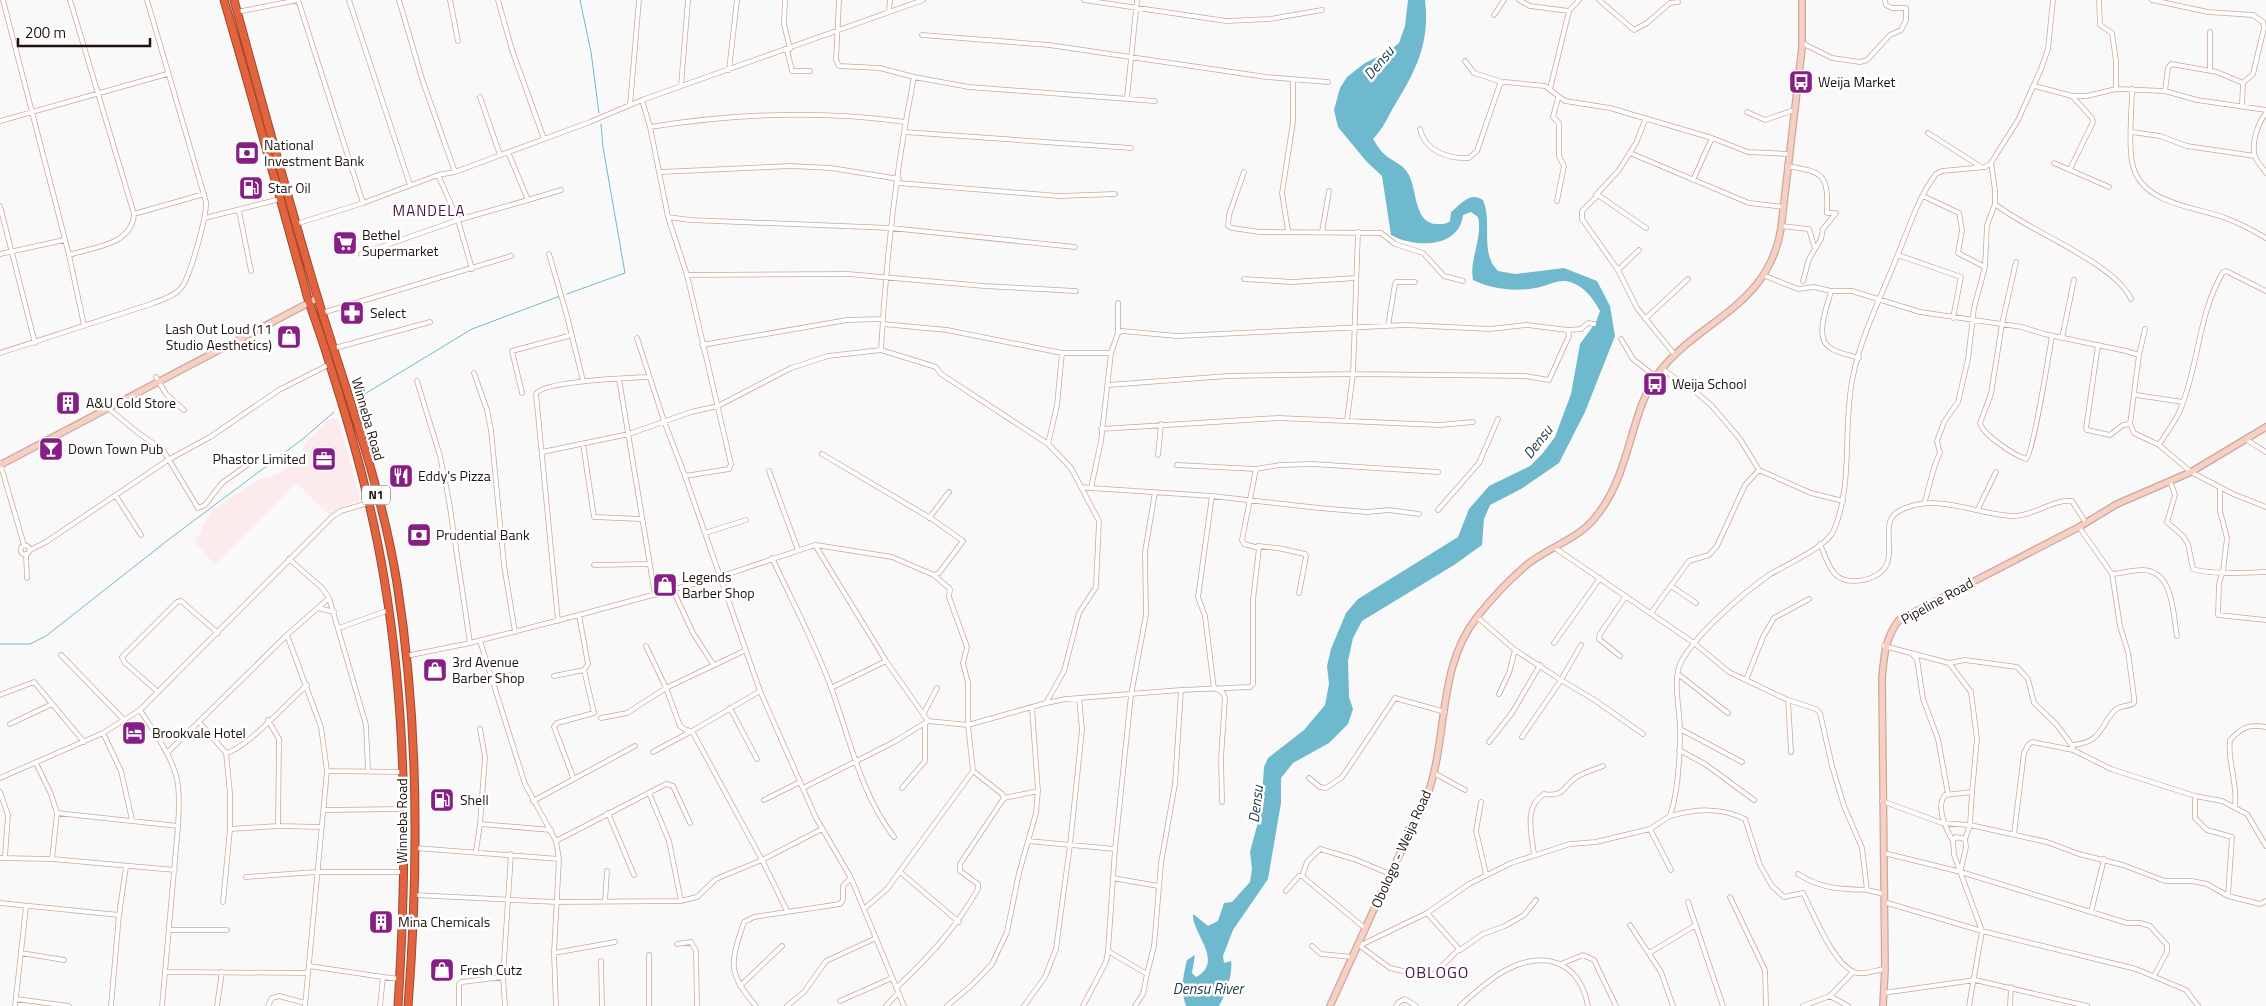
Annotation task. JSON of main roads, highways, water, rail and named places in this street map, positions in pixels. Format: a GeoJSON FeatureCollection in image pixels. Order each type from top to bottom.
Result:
{"type":"FeatureCollection","features":[{"type":"Feature","properties":{"kind":"highway","name":"Winneba Road"},"geometry":{"type":"LineString","coordinates":[[224,0],[309,301],[330,364],[369,503],[389,610],[400,706],[405,809],[398,1006]]}},
{"type":"Feature","properties":{"kind":"highway","name":"Winneba Road"},"geometry":{"type":"LineString","coordinates":[[234,0],[284,183],[354,414],[389,544],[397,582],[414,734],[414,895],[408,1006]]}},
{"type":"Feature","properties":{"kind":"highway"},"geometry":{"type":"LineString","coordinates":[[276,186],[284,183]]}},
{"type":"Feature","properties":{"kind":"highway"},"geometry":{"type":"LineString","coordinates":[[345,416],[354,414]]}},
{"type":"Feature","properties":{"kind":"water","name":"Densu River"},"geometry":{"type":"Polygon","coordinates":[[[1408,0],[1425,0],[1426,29],[1424,42],[1410,78],[1383,126],[1373,139],[1379,149],[1400,165],[1409,175],[1421,213],[1431,223],[1442,224],[1449,222],[1451,212],[1462,202],[1470,198],[1474,197],[1483,200],[1486,209],[1489,255],[1498,271],[1515,274],[1564,268],[1597,281],[1610,306],[1615,336],[1585,412],[1559,463],[1521,489],[1490,505],[1484,519],[1482,545],[1454,565],[1362,621],[1353,638],[1348,661],[1349,697],[1353,709],[1348,724],[1329,743],[1293,763],[1281,778],[1281,803],[1268,879],[1233,930],[1223,956],[1224,963],[1231,961],[1230,978],[1224,996],[1219,1006],[1186,1006],[1183,978],[1187,960],[1195,955],[1192,973],[1196,977],[1204,971],[1208,963],[1208,955],[1194,922],[1193,914],[1208,926],[1218,921],[1224,903],[1232,902],[1250,882],[1252,869],[1250,852],[1261,811],[1264,767],[1268,758],[1304,730],[1325,705],[1329,684],[1327,666],[1331,649],[1346,613],[1358,599],[1458,537],[1469,509],[1489,486],[1530,466],[1542,454],[1555,437],[1571,394],[1580,344],[1596,322],[1600,311],[1582,288],[1571,282],[1561,281],[1535,288],[1511,290],[1488,286],[1473,280],[1472,272],[1479,225],[1478,217],[1471,212],[1463,215],[1460,226],[1445,240],[1434,243],[1411,242],[1391,235],[1382,176],[1366,161],[1338,127],[1334,110],[1340,88],[1347,77],[1365,63],[1389,51],[1399,43],[1405,26],[1408,0]]]}},
{"type":"Feature","properties":{"kind":"waterway"},"geometry":{"type":"LineString","coordinates":[[580,0],[591,52],[599,113]]}},
{"type":"Feature","properties":{"kind":"waterway"},"geometry":{"type":"LineString","coordinates":[[567,294],[625,273],[603,147],[601,124]]}},
{"type":"Feature","properties":{"kind":"waterway"},"geometry":{"type":"LineString","coordinates":[[363,395],[472,329],[560,296]]}},
{"type":"Feature","properties":{"kind":"waterway"},"geometry":{"type":"LineString","coordinates":[[0,644],[30,644],[46,636],[168,540],[304,438],[334,412]]}},
{"type":"Feature","properties":{"kind":"place","name":"Weija Market"},"geometry":{"type":"Point","coordinates":[1801,82]}},
{"type":"Feature","properties":{"kind":"place","name":"National Investment Bank"},"geometry":{"type":"Point","coordinates":[247,153]}},
{"type":"Feature","properties":{"kind":"place","name":"Star Oil"},"geometry":{"type":"Point","coordinates":[251,188]}},
{"type":"Feature","properties":{"kind":"place","name":"Bethel Supermarket"},"geometry":{"type":"Point","coordinates":[345,243]}},
{"type":"Feature","properties":{"kind":"place","name":"Select"},"geometry":{"type":"Point","coordinates":[352,313]}},
{"type":"Feature","properties":{"kind":"place","name":"Lash Out Loud (11 Studio Aesthetics)"},"geometry":{"type":"Point","coordinates":[289,337]}},
{"type":"Feature","properties":{"kind":"place","name":"Weija School"},"geometry":{"type":"Point","coordinates":[1655,384]}},
{"type":"Feature","properties":{"kind":"place","name":"A&U Cold Store"},"geometry":{"type":"Point","coordinates":[68,403]}},
{"type":"Feature","properties":{"kind":"place","name":"Down Town Pub"},"geometry":{"type":"Point","coordinates":[51,449]}},
{"type":"Feature","properties":{"kind":"place","name":"Phastor Limited"},"geometry":{"type":"Point","coordinates":[324,459]}},
{"type":"Feature","properties":{"kind":"place","name":"Eddy's Pizza"},"geometry":{"type":"Point","coordinates":[401,476]}},
{"type":"Feature","properties":{"kind":"place","name":"Prudential Bank"},"geometry":{"type":"Point","coordinates":[419,535]}},
{"type":"Feature","properties":{"kind":"place","name":"Legends Barber Shop"},"geometry":{"type":"Point","coordinates":[665,585]}},
{"type":"Feature","properties":{"kind":"place","name":"3rd Avenue Barber Shop"},"geometry":{"type":"Point","coordinates":[435,670]}},
{"type":"Feature","properties":{"kind":"place","name":"Brookvale Hotel"},"geometry":{"type":"Point","coordinates":[134,733]}},
{"type":"Feature","properties":{"kind":"place","name":"Shell"},"geometry":{"type":"Point","coordinates":[442,800]}},
{"type":"Feature","properties":{"kind":"place","name":"Mina Chemicals"},"geometry":{"type":"Point","coordinates":[381,922]}},
{"type":"Feature","properties":{"kind":"place","name":"Fresh Cutz"},"geometry":{"type":"Point","coordinates":[442,970]}},
{"type":"Feature","properties":{"kind":"district","name":"MANDELA"},"geometry":{"type":"Point","coordinates":[429,211]}},
{"type":"Feature","properties":{"kind":"district","name":"OBLOGO"},"geometry":{"type":"Point","coordinates":[1437,972]}},
{"type":"Feature","properties":{"kind":"water label","name":"Densu"},"geometry":{"type":"Point","coordinates":[1379,63]}},
{"type":"Feature","properties":{"kind":"water label","name":"Densu"},"geometry":{"type":"Point","coordinates":[1538,442]}},
{"type":"Feature","properties":{"kind":"water label","name":"Densu"},"geometry":{"type":"Point","coordinates":[1256,804]}}]}
